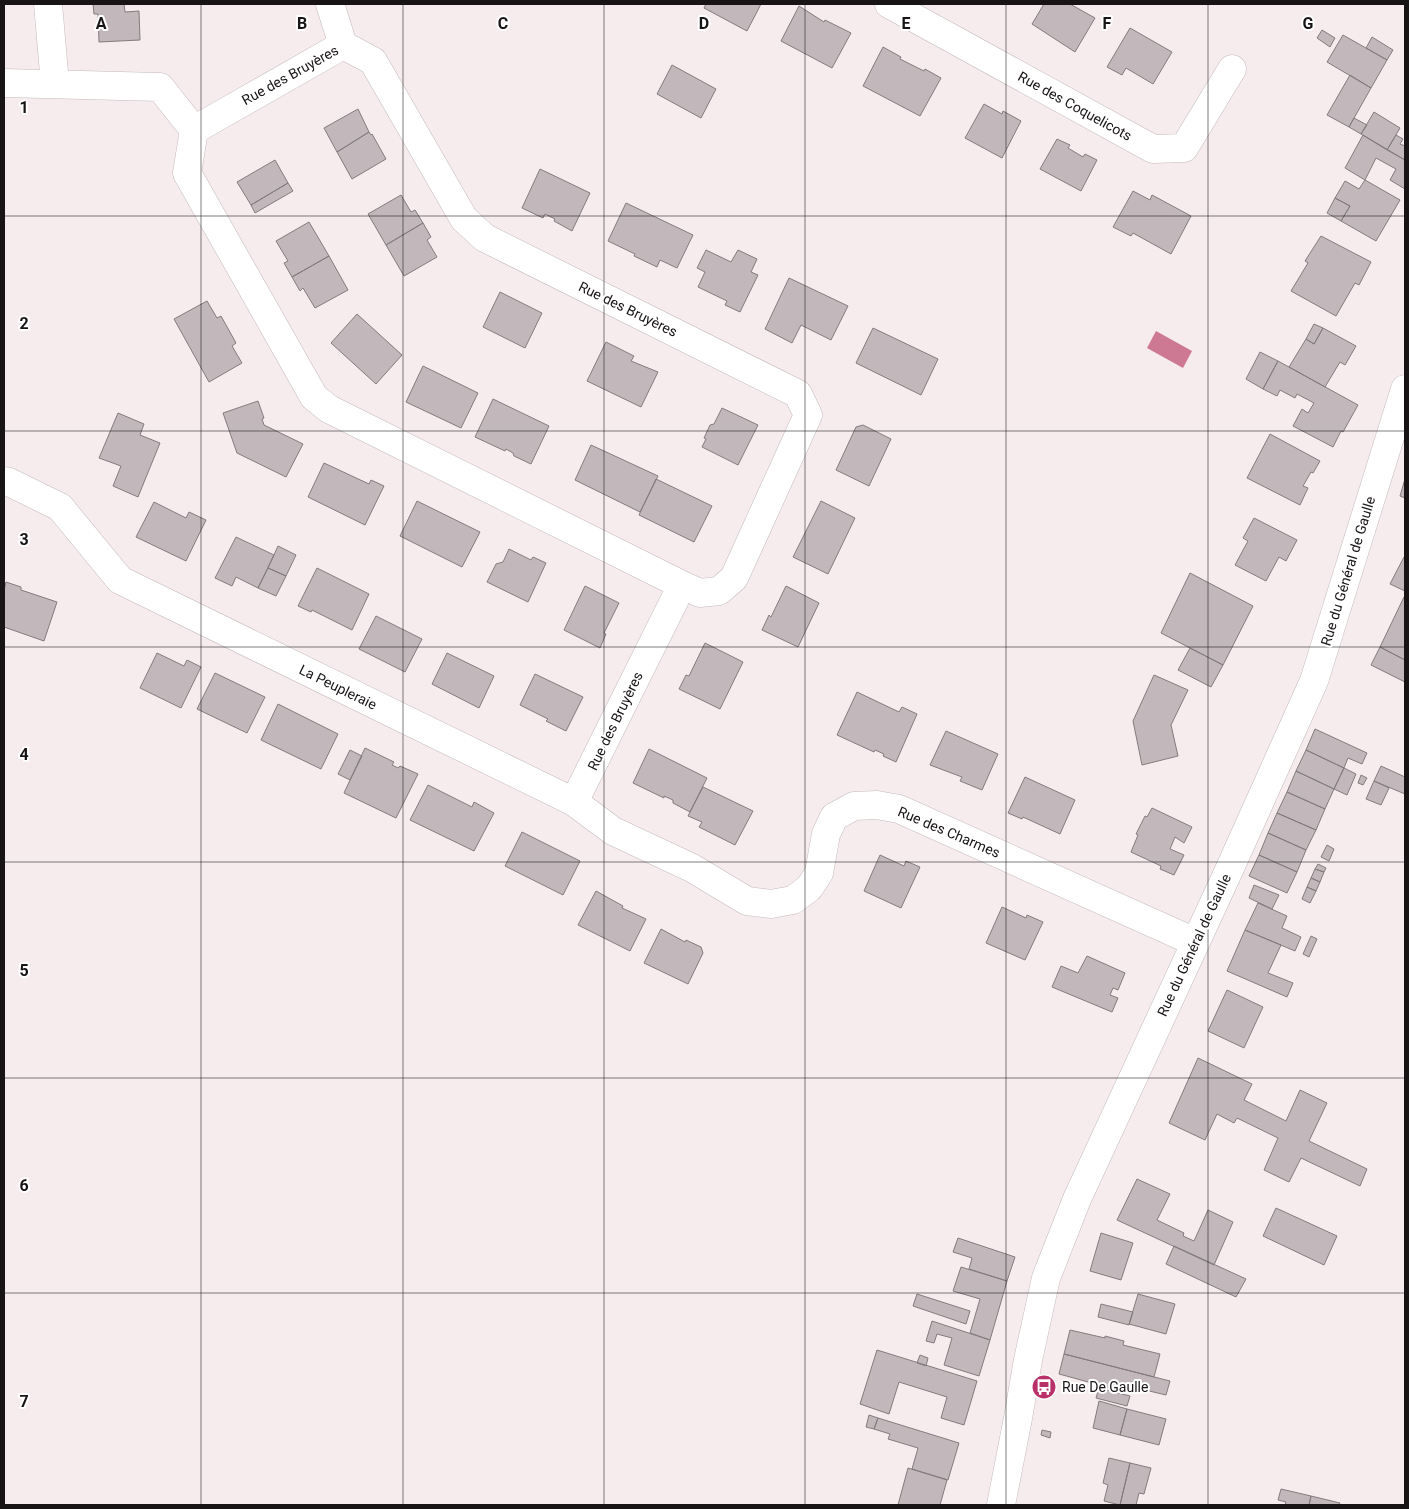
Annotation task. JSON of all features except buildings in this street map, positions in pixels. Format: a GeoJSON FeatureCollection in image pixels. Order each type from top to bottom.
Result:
{"type":"FeatureCollection","features":[{"type":"Feature","properties":{"kind":"street"},"geometry":{"type":"LineString","coordinates":[[48,4],[55,84]]}},
{"type":"Feature","properties":{"kind":"street"},"geometry":{"type":"LineString","coordinates":[[330,4],[343,44]]}},
{"type":"Feature","properties":{"kind":"street","name":"Rue des Coquelicots"},"geometry":{"type":"LineString","coordinates":[[889,4],[1153,149],[1184,148],[1232,70]]}},
{"type":"Feature","properties":{"kind":"street","name":"Rue des Bruyères"},"geometry":{"type":"LineString","coordinates":[[343,44],[373,61],[464,219],[485,238],[798,394],[808,416],[734,578],[719,591],[700,593],[682,585],[329,409],[314,397],[188,173],[194,130],[343,44]]}},
{"type":"Feature","properties":{"kind":"street"},"geometry":{"type":"LineString","coordinates":[[4,83],[160,87],[194,130]]}},
{"type":"Feature","properties":{"kind":"street","name":"Rue du Général de Gaulle"},"geometry":{"type":"LineString","coordinates":[[1001,1505],[1028,1360],[1046,1278],[1076,1199],[1314,681],[1405,389]]}},
{"type":"Feature","properties":{"kind":"street","name":"La Peupleraie"},"geometry":{"type":"LineString","coordinates":[[4,481],[10,482],[60,507],[120,580],[574,802],[613,831],[692,868]]}},
{"type":"Feature","properties":{"kind":"street","name":"Rue des Bruyères"},"geometry":{"type":"LineString","coordinates":[[574,802],[682,585]]}},
{"type":"Feature","properties":{"kind":"street","name":"Rue des Charmes"},"geometry":{"type":"LineString","coordinates":[[692,868],[747,901],[772,904],[793,900],[809,888],[820,873],[826,834],[834,817],[854,806],[877,805],[899,809],[1195,942]]}},
{"type":"Feature","properties":{"kind":"shaded area"},"geometry":{"type":"Polygon","coordinates":[[[1156,331],[1192,351],[1183,368],[1147,348],[1156,331]]]}},
{"type":"Feature","properties":{"kind":"place","name":"Rue De Gaulle"},"geometry":{"type":"Point","coordinates":[1044,1387]}}]}
